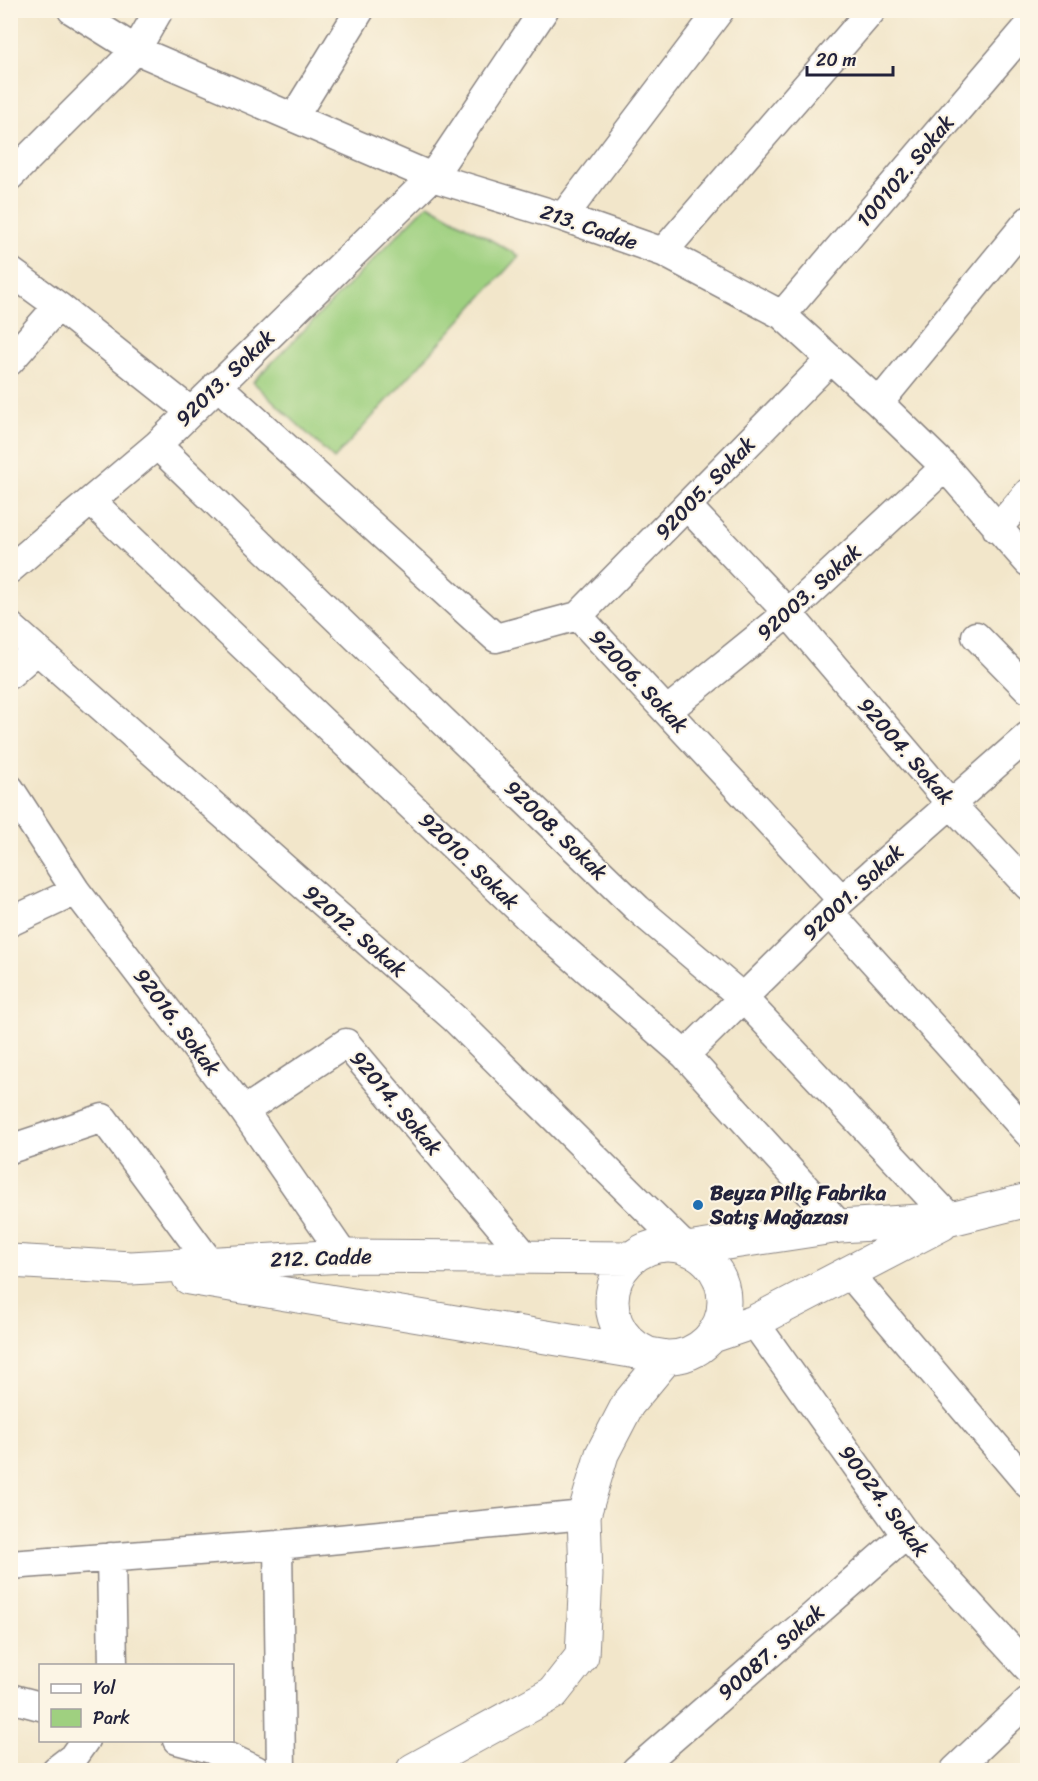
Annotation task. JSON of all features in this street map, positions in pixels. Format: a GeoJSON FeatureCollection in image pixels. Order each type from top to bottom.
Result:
{"type":"FeatureCollection","features":[{"type":"Feature","properties":{"kind":"street","name":"213. Cadde"},"geometry":{"type":"LineString","coordinates":[[72,10],[136,50],[432,177],[563,217],[663,252],[782,315],[945,467],[1028,561]]}},
{"type":"Feature","properties":{"kind":"street"},"geometry":{"type":"LineString","coordinates":[[10,176],[136,50],[159,10]]}},
{"type":"Feature","properties":{"kind":"street"},"geometry":{"type":"LineString","coordinates":[[294,117],[360,10]]}},
{"type":"Feature","properties":{"kind":"street","name":"92013. Sokak"},"geometry":{"type":"LineString","coordinates":[[10,570],[157,445],[432,177],[544,10]]}},
{"type":"Feature","properties":{"kind":"street"},"geometry":{"type":"LineString","coordinates":[[563,217],[720,10]]}},
{"type":"Feature","properties":{"kind":"street"},"geometry":{"type":"LineString","coordinates":[[663,252],[872,10]]}},
{"type":"Feature","properties":{"kind":"street","name":"100102. Sokak"},"geometry":{"type":"LineString","coordinates":[[782,315],[1028,27]]}},
{"type":"Feature","properties":{"kind":"street"},"geometry":{"type":"LineString","coordinates":[[879,403],[1028,221]]}},
{"type":"Feature","properties":{"kind":"street"},"geometry":{"type":"LineString","coordinates":[[10,271],[58,306],[190,411]]}},
{"type":"Feature","properties":{"kind":"street"},"geometry":{"type":"LineString","coordinates":[[10,361],[58,306]]}},
{"type":"Feature","properties":{"kind":"street","name":"92005. Sokak"},"geometry":{"type":"LineString","coordinates":[[579,616],[831,359]]}},
{"type":"Feature","properties":{"kind":"street","name":"92006. Sokak"},"geometry":{"type":"LineString","coordinates":[[217,385],[496,638],[579,616],[667,711],[1028,1133]]}},
{"type":"Feature","properties":{"kind":"street","name":"92008. Sokak"},"geometry":{"type":"LineString","coordinates":[[157,445],[638,909],[742,998],[951,1219]]}},
{"type":"Feature","properties":{"kind":"street","name":"92003. Sokak"},"geometry":{"type":"LineString","coordinates":[[667,711],[788,613],[945,467]]}},
{"type":"Feature","properties":{"kind":"street"},"geometry":{"type":"LineString","coordinates":[[997,528],[1028,493]]}},
{"type":"Feature","properties":{"kind":"street","name":"92010. Sokak"},"geometry":{"type":"LineString","coordinates":[[91,501],[535,924],[685,1055],[840,1226]]}},
{"type":"Feature","properties":{"kind":"street","name":"92004. Sokak"},"geometry":{"type":"LineString","coordinates":[[687,506],[788,613],[950,803],[1028,886]]}},
{"type":"Feature","properties":{"kind":"street","name":"92012. Sokak"},"geometry":{"type":"LineString","coordinates":[[10,626],[455,1019],[687,1249]]}},
{"type":"Feature","properties":{"kind":"street"},"geometry":{"type":"LineString","coordinates":[[976,636],[1028,689]]}},
{"type":"Feature","properties":{"kind":"street"},"geometry":{"type":"LineString","coordinates":[[10,674],[37,650]]}},
{"type":"Feature","properties":{"kind":"street","name":"92001. Sokak"},"geometry":{"type":"LineString","coordinates":[[685,1055],[836,907],[950,803],[1028,736]]}},
{"type":"Feature","properties":{"kind":"street","name":"92016. Sokak"},"geometry":{"type":"LineString","coordinates":[[10,789],[76,891],[244,1111],[344,1256]]}},
{"type":"Feature","properties":{"kind":"street"},"geometry":{"type":"LineString","coordinates":[[10,922],[76,891]]}},
{"type":"Feature","properties":{"kind":"street","name":"92014. Sokak"},"geometry":{"type":"LineString","coordinates":[[244,1111],[346,1043],[526,1257]]}},
{"type":"Feature","properties":{"kind":"street"},"geometry":{"type":"LineString","coordinates":[[10,1149],[103,1118],[211,1264]]}},
{"type":"Feature","properties":{"kind":"street"},"geometry":{"type":"LineString","coordinates":[[687,1249],[840,1226],[951,1219],[1028,1200]]}},
{"type":"Feature","properties":{"kind":"street"},"geometry":{"type":"LineString","coordinates":[[712,1336],[754,1322],[951,1219]]}},
{"type":"Feature","properties":{"kind":"street"},"geometry":{"type":"LineString","coordinates":[[131,1269],[667,1357],[684,1355],[700,1347],[712,1336],[721,1320],[724,1303],[722,1286],[714,1270],[703,1257],[687,1249],[668,1245],[649,1248],[632,1258],[619,1272],[612,1291],[612,1310],[618,1328],[630,1344],[648,1353],[667,1357]]}},
{"type":"Feature","properties":{"kind":"street","name":"212. Cadde"},"geometry":{"type":"LineString","coordinates":[[10,1261],[131,1269],[344,1256],[632,1258]]}},
{"type":"Feature","properties":{"kind":"street"},"geometry":{"type":"LineString","coordinates":[[849,1273],[1028,1484]]}},
{"type":"Feature","properties":{"kind":"street","name":"90024. Sokak"},"geometry":{"type":"LineString","coordinates":[[754,1322],[906,1535],[1028,1668]]}},
{"type":"Feature","properties":{"kind":"street"},"geometry":{"type":"LineString","coordinates":[[413,1770],[553,1693],[582,1656],[586,1575],[584,1515],[602,1454],[628,1404],[667,1357]]}},
{"type":"Feature","properties":{"kind":"street"},"geometry":{"type":"LineString","coordinates":[[10,1565],[278,1545],[584,1515]]}},
{"type":"Feature","properties":{"kind":"street","name":"90087. Sokak"},"geometry":{"type":"LineString","coordinates":[[636,1770],[906,1535]]}},
{"type":"Feature","properties":{"kind":"street"},"geometry":{"type":"LineString","coordinates":[[278,1545],[281,1770]]}},
{"type":"Feature","properties":{"kind":"street"},"geometry":{"type":"LineString","coordinates":[[111,1557],[114,1664]]}},
{"type":"Feature","properties":{"kind":"street"},"geometry":{"type":"LineString","coordinates":[[10,1698],[39,1706]]}},
{"type":"Feature","properties":{"kind":"street"},"geometry":{"type":"LineString","coordinates":[[955,1770],[1028,1701]]}},
{"type":"Feature","properties":{"kind":"street"},"geometry":{"type":"LineString","coordinates":[[56,1770],[73,1757],[83,1742]]}},
{"type":"Feature","properties":{"kind":"street"},"geometry":{"type":"LineString","coordinates":[[185,1742],[211,1749],[256,1770]]}},
{"type":"Feature","properties":{"kind":"green space"},"geometry":{"type":"Polygon","coordinates":[[[428,204],[519,256],[334,459],[253,382],[428,204]]]}},
{"type":"Feature","properties":{"kind":"place","name":"Beyza Piliç Fabrika Satış Mağazası"},"geometry":{"type":"Point","coordinates":[698,1205]}}]}
